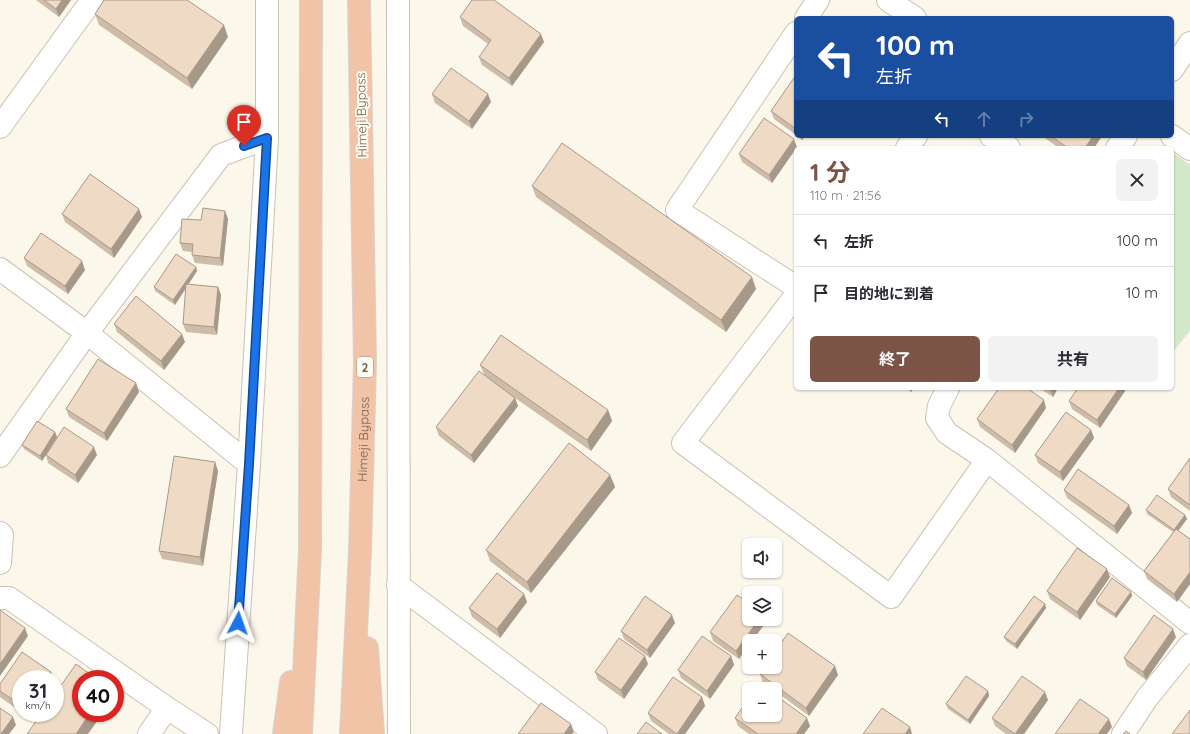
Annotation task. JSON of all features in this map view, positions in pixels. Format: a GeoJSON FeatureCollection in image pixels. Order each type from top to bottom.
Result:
{"type":"FeatureCollection","features":[{"type":"Feature","properties":{"kind":"highway"},"geometry":{"type":"LineString","coordinates":[[302,734],[310,550],[311,0]]}},
{"type":"Feature","properties":{"kind":"highway","name":"Himeji Bypass"},"geometry":{"type":"LineString","coordinates":[[351,734],[360,551],[365,363],[359,0]]}},
{"type":"Feature","properties":{"kind":"highway"},"geometry":{"type":"LineString","coordinates":[[284,734],[310,550]]}},
{"type":"Feature","properties":{"kind":"highway"},"geometry":{"type":"LineString","coordinates":[[360,551],[373,734]]}},
{"type":"Feature","properties":{"kind":"street"},"geometry":{"type":"LineString","coordinates":[[0,127],[92,0]]}},
{"type":"Feature","properties":{"kind":"street"},"geometry":{"type":"LineString","coordinates":[[231,734],[249,464],[267,138],[267,0]]}},
{"type":"Feature","properties":{"kind":"street"},"geometry":{"type":"LineString","coordinates":[[398,0],[399,734]]}},
{"type":"Feature","properties":{"kind":"street"},"geometry":{"type":"LineString","coordinates":[[807,16],[818,0]]}},
{"type":"Feature","properties":{"kind":"street"},"geometry":{"type":"LineString","coordinates":[[888,0],[912,16]]}},
{"type":"Feature","properties":{"kind":"street"},"geometry":{"type":"LineString","coordinates":[[794,36],[677,210],[794,286]]}},
{"type":"Feature","properties":{"kind":"street"},"geometry":{"type":"LineString","coordinates":[[1174,67],[1190,43]]}},
{"type":"Feature","properties":{"kind":"street"},"geometry":{"type":"LineString","coordinates":[[1174,137],[1190,149]]}},
{"type":"Feature","properties":{"kind":"street"},"geometry":{"type":"LineString","coordinates":[[0,456],[87,333],[221,155],[267,138]]}},
{"type":"Feature","properties":{"kind":"street"},"geometry":{"type":"LineString","coordinates":[[994,138],[1007,146]]}},
{"type":"Feature","properties":{"kind":"street"},"geometry":{"type":"LineString","coordinates":[[0,269],[87,333],[249,464]]}},
{"type":"Feature","properties":{"kind":"street"},"geometry":{"type":"LineString","coordinates":[[794,297],[683,443],[891,597],[987,460]]}},
{"type":"Feature","properties":{"kind":"street"},"geometry":{"type":"LineString","coordinates":[[947,390],[939,406],[937,418],[947,433],[987,460],[1190,623]]}},
{"type":"Feature","properties":{"kind":"street"},"geometry":{"type":"LineString","coordinates":[[0,533],[2,535],[0,564]]}},
{"type":"Feature","properties":{"kind":"street"},"geometry":{"type":"LineString","coordinates":[[398,585],[596,734]]}},
{"type":"Feature","properties":{"kind":"street"},"geometry":{"type":"LineString","coordinates":[[0,598],[9,598],[167,708],[207,734]]}},
{"type":"Feature","properties":{"kind":"street"},"geometry":{"type":"LineString","coordinates":[[1123,734],[1147,698],[1190,645]]}},
{"type":"Feature","properties":{"kind":"street"},"geometry":{"type":"LineString","coordinates":[[149,734],[167,708]]}},
{"type":"Feature","properties":{"kind":"green space"},"geometry":{"type":"Polygon","coordinates":[[[1174,153],[1190,165],[1190,331],[1174,351],[1174,153]]]}},
{"type":"Feature","properties":{"kind":"building"},"geometry":{"type":"Polygon","coordinates":[[[44,0],[62,0],[56,9],[44,0]]]}},
{"type":"Feature","properties":{"kind":"building"},"geometry":{"type":"Polygon","coordinates":[[[104,0],[187,0],[224,25],[187,78],[95,14],[104,0]]]}},
{"type":"Feature","properties":{"kind":"building"},"geometry":{"type":"Polygon","coordinates":[[[472,0],[494,0],[541,34],[509,78],[479,57],[491,40],[460,17],[472,0]]]}},
{"type":"Feature","properties":{"kind":"building"},"geometry":{"type":"Polygon","coordinates":[[[451,68],[488,94],[469,121],[432,94],[451,68]]]}},
{"type":"Feature","properties":{"kind":"building"},"geometry":{"type":"Polygon","coordinates":[[[794,78],[794,128],[771,111],[794,78]]]}},
{"type":"Feature","properties":{"kind":"building"},"geometry":{"type":"Polygon","coordinates":[[[764,118],[794,139],[769,175],[739,154],[764,118]]]}},
{"type":"Feature","properties":{"kind":"building"},"geometry":{"type":"Polygon","coordinates":[[[1054,138],[1092,138],[1086,146],[1065,146],[1054,138]]]}},
{"type":"Feature","properties":{"kind":"building"},"geometry":{"type":"Polygon","coordinates":[[[562,143],[752,277],[721,320],[532,186],[562,143]]]}},
{"type":"Feature","properties":{"kind":"building"},"geometry":{"type":"Polygon","coordinates":[[[90,174],[139,209],[111,249],[62,214],[90,174]]]}},
{"type":"Feature","properties":{"kind":"building"},"geometry":{"type":"Polygon","coordinates":[[[203,208],[225,211],[220,258],[192,255],[193,244],[180,243],[182,219],[201,220],[203,208]]]}},
{"type":"Feature","properties":{"kind":"building"},"geometry":{"type":"Polygon","coordinates":[[[41,233],[82,261],[65,286],[24,258],[41,233]]]}},
{"type":"Feature","properties":{"kind":"building"},"geometry":{"type":"Polygon","coordinates":[[[176,254],[196,267],[173,300],[154,287],[176,254]]]}},
{"type":"Feature","properties":{"kind":"building"},"geometry":{"type":"Polygon","coordinates":[[[186,284],[218,287],[214,327],[183,324],[186,284]]]}},
{"type":"Feature","properties":{"kind":"building"},"geometry":{"type":"Polygon","coordinates":[[[136,296],[182,334],[161,361],[114,324],[136,296]]]}},
{"type":"Feature","properties":{"kind":"building"},"geometry":{"type":"Polygon","coordinates":[[[501,335],[608,410],[587,440],[480,365],[501,335]]]}},
{"type":"Feature","properties":{"kind":"building"},"geometry":{"type":"Polygon","coordinates":[[[98,359],[136,383],[104,433],[66,409],[98,359]]]}},
{"type":"Feature","properties":{"kind":"building"},"geometry":{"type":"Polygon","coordinates":[[[479,371],[515,398],[471,455],[436,427],[479,371]]]}},
{"type":"Feature","properties":{"kind":"building"},"geometry":{"type":"Polygon","coordinates":[[[998,390],[1030,390],[1044,400],[1012,445],[977,419],[998,390]]]}},
{"type":"Feature","properties":{"kind":"building"},"geometry":{"type":"Polygon","coordinates":[[[1077,390],[1118,390],[1097,420],[1069,401],[1077,390]]]}},
{"type":"Feature","properties":{"kind":"building"},"geometry":{"type":"Polygon","coordinates":[[[1066,412],[1091,430],[1060,472],[1035,455],[1066,412]]]}},
{"type":"Feature","properties":{"kind":"building"},"geometry":{"type":"Polygon","coordinates":[[[37,421],[55,432],[40,456],[22,445],[37,421]]]}},
{"type":"Feature","properties":{"kind":"building"},"geometry":{"type":"Polygon","coordinates":[[[64,427],[94,447],[75,475],[46,455],[64,427]]]}},
{"type":"Feature","properties":{"kind":"building"},"geometry":{"type":"Polygon","coordinates":[[[569,443],[610,475],[527,582],[486,550],[569,443]]]}},
{"type":"Feature","properties":{"kind":"building"},"geometry":{"type":"Polygon","coordinates":[[[174,456],[215,462],[200,557],[159,551],[174,456]]]}},
{"type":"Feature","properties":{"kind":"building"},"geometry":{"type":"Polygon","coordinates":[[[1190,458],[1190,505],[1168,489],[1190,458]]]}},
{"type":"Feature","properties":{"kind":"building"},"geometry":{"type":"Polygon","coordinates":[[[1078,469],[1129,505],[1114,526],[1064,490],[1078,469]]]}},
{"type":"Feature","properties":{"kind":"building"},"geometry":{"type":"Polygon","coordinates":[[[1157,495],[1185,515],[1174,530],[1146,510],[1157,495]]]}},
{"type":"Feature","properties":{"kind":"building"},"geometry":{"type":"Polygon","coordinates":[[[1176,529],[1190,539],[1190,572],[1174,594],[1144,571],[1176,529]]]}},
{"type":"Feature","properties":{"kind":"building"},"geometry":{"type":"Polygon","coordinates":[[[1077,548],[1107,569],[1077,612],[1047,591],[1077,548]]]}},
{"type":"Feature","properties":{"kind":"building"},"geometry":{"type":"Polygon","coordinates":[[[497,573],[524,594],[497,629],[469,608],[497,573]]]}},
{"type":"Feature","properties":{"kind":"building"},"geometry":{"type":"Polygon","coordinates":[[[1112,578],[1131,592],[1115,614],[1096,601],[1112,578]]]}},
{"type":"Feature","properties":{"kind":"building"},"geometry":{"type":"Polygon","coordinates":[[[737,595],[742,598],[742,626],[754,626],[748,634],[742,634],[742,643],[736,651],[710,632],[737,595]]]}},
{"type":"Feature","properties":{"kind":"building"},"geometry":{"type":"Polygon","coordinates":[[[645,596],[672,615],[647,650],[621,631],[645,596]]]}},
{"type":"Feature","properties":{"kind":"building"},"geometry":{"type":"Polygon","coordinates":[[[1034,596],[1045,604],[1015,644],[1004,637],[1034,596]]]}},
{"type":"Feature","properties":{"kind":"building"},"geometry":{"type":"Polygon","coordinates":[[[0,610],[25,628],[0,664],[0,610]]]}},
{"type":"Feature","properties":{"kind":"building"},"geometry":{"type":"Polygon","coordinates":[[[1154,615],[1173,629],[1143,672],[1124,658],[1154,615]]]}},
{"type":"Feature","properties":{"kind":"building"},"geometry":{"type":"Polygon","coordinates":[[[788,633],[835,666],[806,708],[782,690],[782,682],[771,682],[760,674],[782,674],[782,642],[788,633]]]}},
{"type":"Feature","properties":{"kind":"building"},"geometry":{"type":"Polygon","coordinates":[[[702,636],[731,656],[707,691],[678,670],[702,636]]]}},
{"type":"Feature","properties":{"kind":"building"},"geometry":{"type":"Polygon","coordinates":[[[619,638],[645,656],[621,690],[595,672],[619,638]]]}},
{"type":"Feature","properties":{"kind":"building"},"geometry":{"type":"Polygon","coordinates":[[[22,652],[48,670],[12,670],[12,699],[0,691],[0,684],[22,652]]]}},
{"type":"Feature","properties":{"kind":"building"},"geometry":{"type":"Polygon","coordinates":[[[76,664],[84,670],[72,670],[72,722],[84,722],[76,734],[27,734],[36,722],[64,722],[64,681],[76,664]]]}},
{"type":"Feature","properties":{"kind":"building"},"geometry":{"type":"Polygon","coordinates":[[[966,676],[988,691],[968,720],[946,704],[966,676]]]}},
{"type":"Feature","properties":{"kind":"building"},"geometry":{"type":"Polygon","coordinates":[[[1022,676],[1045,692],[1015,734],[992,718],[1022,676]]]}},
{"type":"Feature","properties":{"kind":"building"},"geometry":{"type":"Polygon","coordinates":[[[673,677],[702,697],[677,734],[648,713],[673,677]]]}},
{"type":"Feature","properties":{"kind":"building"},"geometry":{"type":"Polygon","coordinates":[[[1080,699],[1109,719],[1098,734],[1055,734],[1080,699]]]}},
{"type":"Feature","properties":{"kind":"building"},"geometry":{"type":"Polygon","coordinates":[[[782,700],[807,718],[796,734],[758,734],[735,718],[742,708],[742,722],[782,722],[782,700]]]}},
{"type":"Feature","properties":{"kind":"building"},"geometry":{"type":"Polygon","coordinates":[[[541,703],[571,724],[564,734],[518,734],[541,703]]]}},
{"type":"Feature","properties":{"kind":"building"},"geometry":{"type":"Polygon","coordinates":[[[0,708],[12,716],[12,718],[0,734],[0,708]]]}},
{"type":"Feature","properties":{"kind":"building"},"geometry":{"type":"Polygon","coordinates":[[[882,708],[910,727],[905,734],[863,734],[882,708]]]}},
{"type":"Feature","properties":{"kind":"building"},"geometry":{"type":"Polygon","coordinates":[[[1190,710],[1190,734],[1172,734],[1190,710]]]}},
{"type":"Feature","properties":{"kind":"building"},"geometry":{"type":"Polygon","coordinates":[[[646,722],[662,734],[637,734],[646,722]]]}},
{"type":"Feature","properties":{"kind":"building"},"geometry":{"type":"Polygon","coordinates":[[[1126,731],[1130,734],[1123,734],[1126,731]]]}},
{"type":"Feature","properties":{"kind":"route"},"geometry":{"type":"LineString","coordinates":[[238,623],[249,464],[267,138],[244,146]]}}]}
